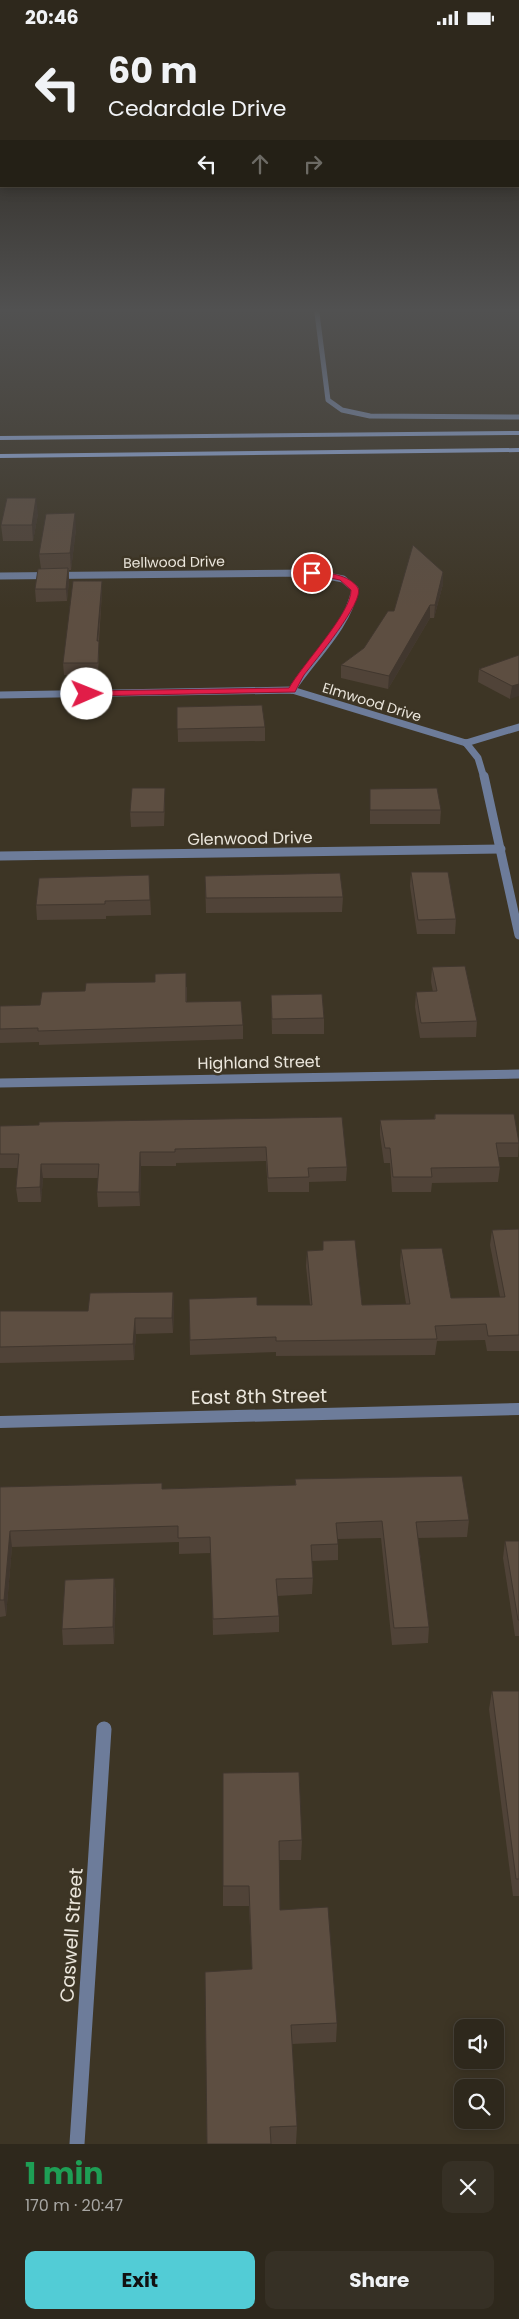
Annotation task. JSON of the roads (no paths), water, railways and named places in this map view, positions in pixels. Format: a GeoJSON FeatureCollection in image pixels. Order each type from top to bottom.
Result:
{"type":"FeatureCollection","features":[{"type":"Feature","properties":{"kind":"main road"},"geometry":{"type":"LineString","coordinates":[[0,438],[519,433]]}},
{"type":"Feature","properties":{"kind":"main road"},"geometry":{"type":"LineString","coordinates":[[0,443],[160,437]]}},
{"type":"Feature","properties":{"kind":"main road"},"geometry":{"type":"LineString","coordinates":[[0,455],[519,450]]}},
{"type":"Feature","properties":{"kind":"street"},"geometry":{"type":"LineString","coordinates":[[347,411],[355,415],[387,417],[519,417]]}},
{"type":"Feature","properties":{"kind":"street","name":"Bellwood Drive"},"geometry":{"type":"LineString","coordinates":[[0,576],[312,573],[328,575],[347,581],[355,589],[355,596],[344,617],[299,676],[292,690]]}},
{"type":"Feature","properties":{"kind":"street","name":"Elmwood Drive"},"geometry":{"type":"LineString","coordinates":[[0,695],[292,690],[466,743]]}},
{"type":"Feature","properties":{"kind":"street"},"geometry":{"type":"LineString","coordinates":[[519,727],[466,743],[478,758],[501,849],[519,935]]}},
{"type":"Feature","properties":{"kind":"street","name":"Glenwood Drive"},"geometry":{"type":"LineString","coordinates":[[0,856],[501,849]]}},
{"type":"Feature","properties":{"kind":"street","name":"Highland Street"},"geometry":{"type":"LineString","coordinates":[[0,1083],[253,1077],[519,1074]]}},
{"type":"Feature","properties":{"kind":"street","name":"East 8th Street"},"geometry":{"type":"LineString","coordinates":[[0,1422],[519,1409]]}},
{"type":"Feature","properties":{"kind":"street","name":"Caswell Street"},"geometry":{"type":"LineString","coordinates":[[77,2144],[104,1729]]}}]}
